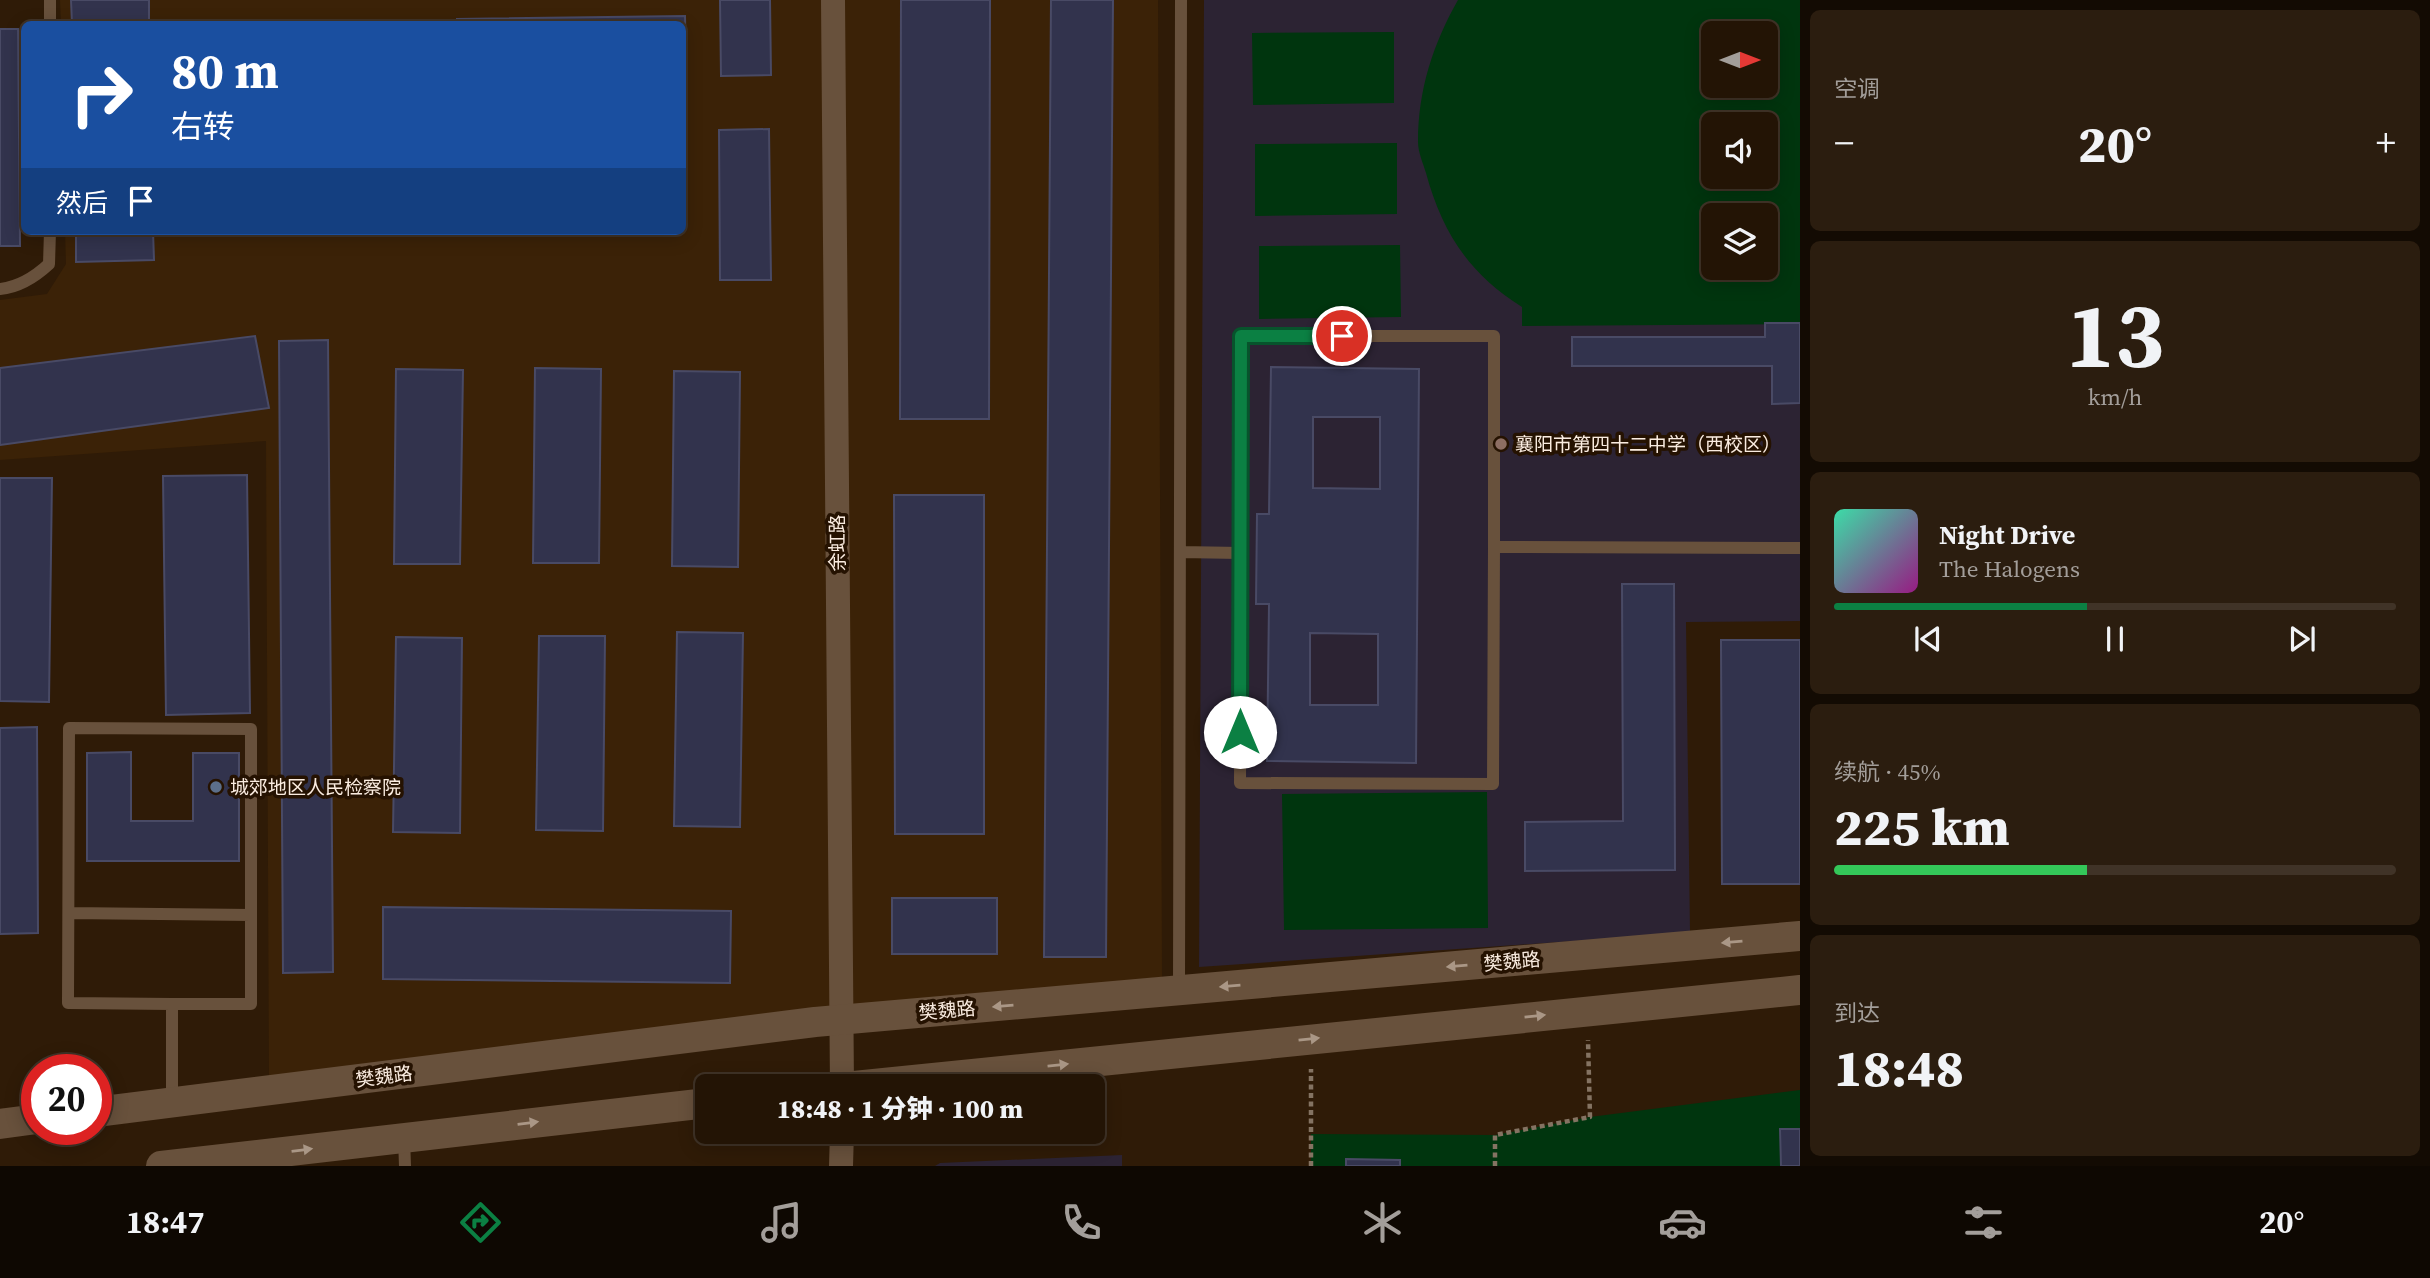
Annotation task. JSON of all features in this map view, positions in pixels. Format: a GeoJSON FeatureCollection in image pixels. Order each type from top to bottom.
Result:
{"type":"FeatureCollection","features":[{"type":"Feature","properties":{"kind":"street","name":"余虹路"},"geometry":{"type":"LineString","coordinates":[[833,0],[843,1074]]}},
{"type":"Feature","properties":{"kind":"street","name":"樊魏路"},"geometry":{"type":"LineString","coordinates":[[112,1110],[841,1020],[1800,936]]}},
{"type":"Feature","properties":{"kind":"street"},"geometry":{"type":"LineString","coordinates":[[970,1074],[1800,989]]}},
{"type":"Feature","properties":{"kind":"street"},"geometry":{"type":"LineString","coordinates":[[161,1166],[404,1152],[695,1105]]}},
{"type":"Feature","properties":{"kind":"street"},"geometry":{"type":"LineString","coordinates":[[0,1124],[21,1121]]}},
{"type":"Feature","properties":{"kind":"street"},"geometry":{"type":"LineString","coordinates":[[841,1166],[842,1144]]}},
{"type":"Feature","properties":{"kind":"lane"},"geometry":{"type":"LineString","coordinates":[[50,0],[50,21]]}},
{"type":"Feature","properties":{"kind":"lane"},"geometry":{"type":"LineString","coordinates":[[1179,990],[1181,0]]}},
{"type":"Feature","properties":{"kind":"lane"},"geometry":{"type":"LineString","coordinates":[[0,289],[34,277],[49,264],[50,235]]}},
{"type":"Feature","properties":{"kind":"lane"},"geometry":{"type":"LineString","coordinates":[[1241,336],[1494,337],[1493,784],[1240,783],[1241,553],[1241,336]]}},
{"type":"Feature","properties":{"kind":"lane"},"geometry":{"type":"LineString","coordinates":[[1493,547],[1800,548]]}},
{"type":"Feature","properties":{"kind":"lane"},"geometry":{"type":"LineString","coordinates":[[1180,552],[1241,553]]}},
{"type":"Feature","properties":{"kind":"lane"},"geometry":{"type":"LineString","coordinates":[[69,728],[251,729],[251,915],[251,1004],[68,1003],[69,728]]}},
{"type":"Feature","properties":{"kind":"lane"},"geometry":{"type":"LineString","coordinates":[[69,913],[251,915]]}},
{"type":"Feature","properties":{"kind":"lane"},"geometry":{"type":"LineString","coordinates":[[172,1004],[172,1102]]}},
{"type":"Feature","properties":{"kind":"path"},"geometry":{"type":"LineString","coordinates":[[1495,1166],[1495,1135],[1590,1117],[1588,1011]]}},
{"type":"Feature","properties":{"kind":"path"},"geometry":{"type":"LineString","coordinates":[[1311,1166],[1312,1039]]}},
{"type":"Feature","properties":{"kind":"shaded area"},"geometry":{"type":"Polygon","coordinates":[[[60,0],[1158,0],[1162,977],[269,1079],[266,441],[0,460],[0,300],[47,294],[66,264],[65,235],[686,235],[686,21],[61,21],[60,0]]]}},
{"type":"Feature","properties":{"kind":"shaded area","name":"襄阳市第四十二中学（西校区）"},"geometry":{"type":"Polygon","coordinates":[[[1204,0],[1800,0],[1800,621],[1686,622],[1690,933],[1199,967],[1204,0]]]}},
{"type":"Feature","properties":{"kind":"shaded area"},"geometry":{"type":"Polygon","coordinates":[[[1122,1155],[1122,1166],[935,1166],[940,1163],[1122,1155]]]}},
{"type":"Feature","properties":{"kind":"green space"},"geometry":{"type":"Polygon","coordinates":[[[1458,0],[1800,0],[1800,324],[1522,326],[1522,307],[1503,294],[1473,266],[1449,233],[1420,154],[1419,123],[1424,86],[1441,33],[1458,0]]]}},
{"type":"Feature","properties":{"kind":"green space"},"geometry":{"type":"Polygon","coordinates":[[[1394,32],[1394,103],[1253,105],[1252,33],[1394,32]]]}},
{"type":"Feature","properties":{"kind":"green space"},"geometry":{"type":"Polygon","coordinates":[[[1397,143],[1397,214],[1255,216],[1255,144],[1397,143]]]}},
{"type":"Feature","properties":{"kind":"green space"},"geometry":{"type":"Polygon","coordinates":[[[1400,245],[1401,317],[1259,319],[1259,246],[1400,245]]]}},
{"type":"Feature","properties":{"kind":"green space"},"geometry":{"type":"Polygon","coordinates":[[[1487,792],[1488,928],[1284,930],[1282,794],[1487,792]]]}},
{"type":"Feature","properties":{"kind":"green space"},"geometry":{"type":"Polygon","coordinates":[[[1800,1090],[1800,1166],[1311,1166],[1311,1134],[1495,1135],[1590,1117],[1800,1090]]]}},
{"type":"Feature","properties":{"kind":"building"},"geometry":{"type":"Polygon","coordinates":[[[71,0],[149,0],[149,21],[72,21],[71,0]]]}},
{"type":"Feature","properties":{"kind":"building"},"geometry":{"type":"Polygon","coordinates":[[[720,0],[770,0],[771,75],[721,76],[720,0]]]}},
{"type":"Feature","properties":{"kind":"building"},"geometry":{"type":"Polygon","coordinates":[[[901,0],[990,0],[989,419],[900,419],[901,0]]]}},
{"type":"Feature","properties":{"kind":"building"},"geometry":{"type":"Polygon","coordinates":[[[1051,0],[1113,0],[1106,957],[1044,957],[1051,0]]]}},
{"type":"Feature","properties":{"kind":"building"},"geometry":{"type":"Polygon","coordinates":[[[685,16],[685,21],[457,21],[685,16]]]}},
{"type":"Feature","properties":{"kind":"building"},"geometry":{"type":"Polygon","coordinates":[[[0,29],[18,29],[20,246],[0,246],[0,29]]]}},
{"type":"Feature","properties":{"kind":"building"},"geometry":{"type":"Polygon","coordinates":[[[769,129],[771,280],[720,280],[719,130],[769,129]]]}},
{"type":"Feature","properties":{"kind":"building"},"geometry":{"type":"Polygon","coordinates":[[[76,235],[153,235],[154,260],[76,262],[76,235]]]}},
{"type":"Feature","properties":{"kind":"building"},"geometry":{"type":"Polygon","coordinates":[[[1765,323],[1800,323],[1800,403],[1772,404],[1772,366],[1572,366],[1572,337],[1765,337],[1765,323]]]}},
{"type":"Feature","properties":{"kind":"building"},"geometry":{"type":"Polygon","coordinates":[[[255,336],[269,408],[0,445],[0,368],[255,336]]]}},
{"type":"Feature","properties":{"kind":"building"},"geometry":{"type":"Polygon","coordinates":[[[328,340],[333,972],[283,973],[279,341],[328,340]]]}},
{"type":"Feature","properties":{"kind":"building"},"geometry":{"type":"Polygon","coordinates":[[[1271,367],[1419,369],[1416,763],[1267,761],[1269,604],[1256,604],[1257,514],[1269,514],[1271,367]],[[1313,417],[1313,488],[1380,489],[1380,417],[1313,417]],[[1310,633],[1310,705],[1378,705],[1378,634],[1310,633]]]}},
{"type":"Feature","properties":{"kind":"building"},"geometry":{"type":"Polygon","coordinates":[[[535,368],[601,369],[599,563],[533,563],[535,368]]]}},
{"type":"Feature","properties":{"kind":"building"},"geometry":{"type":"Polygon","coordinates":[[[396,369],[463,370],[460,564],[394,564],[396,369]]]}},
{"type":"Feature","properties":{"kind":"building"},"geometry":{"type":"Polygon","coordinates":[[[674,371],[740,372],[738,567],[672,566],[674,371]]]}},
{"type":"Feature","properties":{"kind":"building"},"geometry":{"type":"Polygon","coordinates":[[[247,475],[250,713],[166,715],[163,476],[247,475]]]}},
{"type":"Feature","properties":{"kind":"building"},"geometry":{"type":"Polygon","coordinates":[[[0,478],[52,478],[49,702],[0,701],[0,478]]]}},
{"type":"Feature","properties":{"kind":"building"},"geometry":{"type":"Polygon","coordinates":[[[894,495],[984,495],[984,834],[895,834],[894,495]]]}},
{"type":"Feature","properties":{"kind":"building"},"geometry":{"type":"Polygon","coordinates":[[[1622,584],[1674,584],[1675,870],[1525,871],[1525,822],[1623,821],[1622,584]]]}},
{"type":"Feature","properties":{"kind":"building"},"geometry":{"type":"Polygon","coordinates":[[[677,632],[743,633],[740,827],[674,826],[677,632]]]}},
{"type":"Feature","properties":{"kind":"building"},"geometry":{"type":"Polygon","coordinates":[[[539,636],[605,636],[603,831],[536,830],[539,636]]]}},
{"type":"Feature","properties":{"kind":"building"},"geometry":{"type":"Polygon","coordinates":[[[396,637],[462,638],[460,833],[393,832],[396,637]]]}},
{"type":"Feature","properties":{"kind":"building"},"geometry":{"type":"Polygon","coordinates":[[[1721,640],[1800,640],[1800,884],[1722,884],[1721,640]]]}},
{"type":"Feature","properties":{"kind":"building"},"geometry":{"type":"Polygon","coordinates":[[[37,727],[38,933],[0,934],[0,728],[37,727]]]}},
{"type":"Feature","properties":{"kind":"building","name":"城郊地区人民检察院"},"geometry":{"type":"Polygon","coordinates":[[[131,752],[131,821],[193,821],[193,753],[239,753],[239,861],[87,861],[87,753],[131,752]]]}},
{"type":"Feature","properties":{"kind":"building"},"geometry":{"type":"Polygon","coordinates":[[[892,898],[997,898],[997,954],[892,954],[892,898]]]}},
{"type":"Feature","properties":{"kind":"building"},"geometry":{"type":"Polygon","coordinates":[[[383,907],[731,911],[730,983],[383,979],[383,907]]]}},
{"type":"Feature","properties":{"kind":"building"},"geometry":{"type":"Polygon","coordinates":[[[1780,1129],[1800,1129],[1800,1166],[1781,1166],[1780,1129]]]}},
{"type":"Feature","properties":{"kind":"building"},"geometry":{"type":"Polygon","coordinates":[[[1346,1159],[1400,1160],[1400,1166],[1346,1166],[1346,1159]]]}},
{"type":"Feature","properties":{"kind":"place","name":"襄阳市第四十二中学（西校区）"},"geometry":{"type":"Point","coordinates":[1501,444]}},
{"type":"Feature","properties":{"kind":"place","name":"城郊地区人民检察院"},"geometry":{"type":"Point","coordinates":[216,787]}},
{"type":"Feature","properties":{"kind":"route"},"geometry":{"type":"LineString","coordinates":[[1240,732],[1241,336],[1342,336]]}}]}
